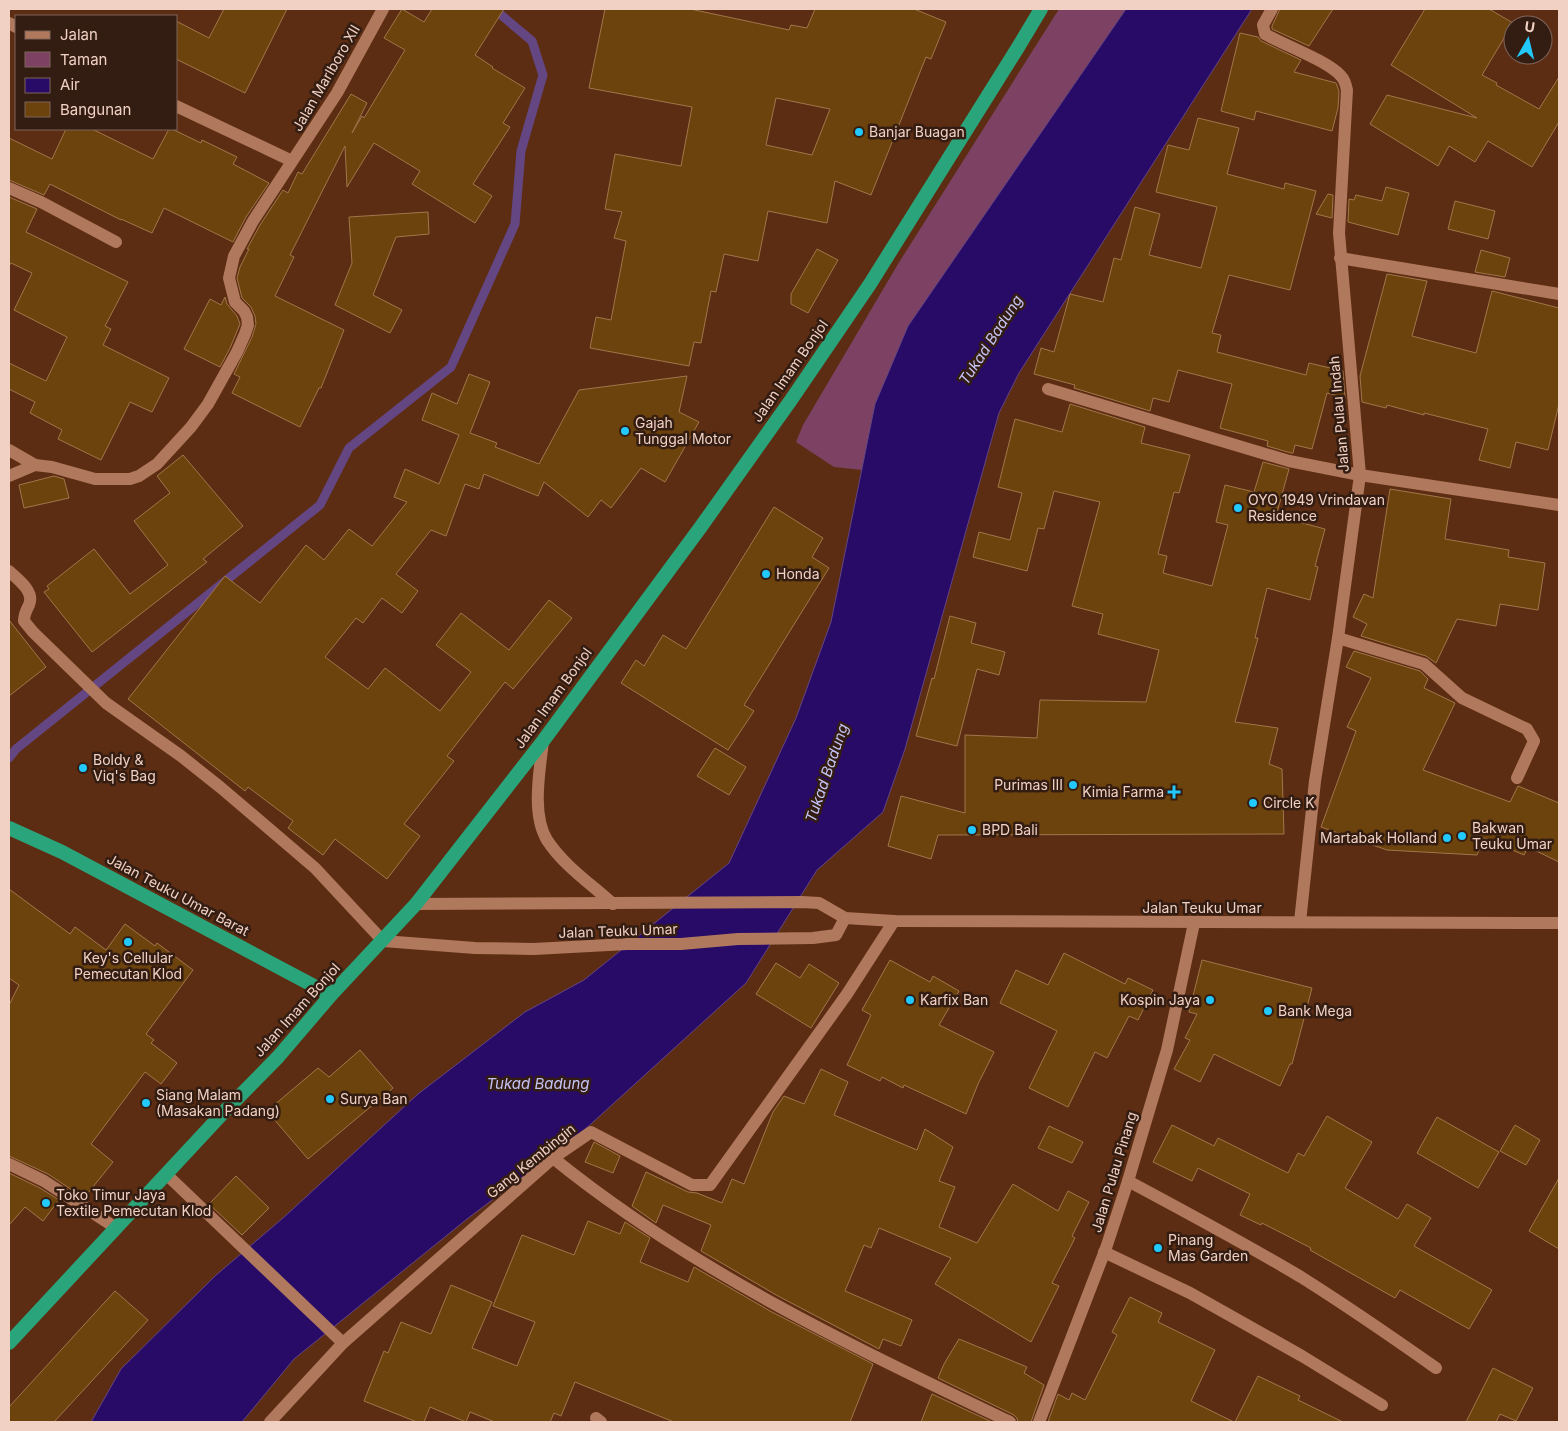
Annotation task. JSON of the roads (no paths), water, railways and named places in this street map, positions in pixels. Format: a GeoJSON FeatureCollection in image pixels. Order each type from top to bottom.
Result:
{"type":"FeatureCollection","features":[{"type":"Feature","properties":{"kind":"highway","name":"Jalan Imam Bonjol"},"geometry":{"type":"LineString","coordinates":[[9,1343],[278,1057],[331,995],[416,904],[543,741],[700,528],[870,284],[1018,49],[1041,9]]}},
{"type":"Feature","properties":{"kind":"highway","name":"Jalan Teuku Umar Barat"},"geometry":{"type":"LineString","coordinates":[[11,829],[62,852],[331,995]]}},
{"type":"Feature","properties":{"kind":"street","name":"Jalan Marlboro XII"},"geometry":{"type":"LineString","coordinates":[[35,465],[52,467],[95,479],[130,479],[139,476],[157,464],[191,427],[208,404],[237,352],[248,325],[244,311],[235,302],[229,278],[234,256],[292,161],[310,137],[337,94],[383,9]]}},
{"type":"Feature","properties":{"kind":"street","name":"Jalan Pulau Indah"},"geometry":{"type":"LineString","coordinates":[[1272,9],[1264,25],[1265,34],[1340,74],[1347,90],[1340,205],[1340,258],[1360,475],[1338,638],[1315,781],[1300,922]]}},
{"type":"Feature","properties":{"kind":"street"},"geometry":{"type":"LineString","coordinates":[[178,107],[292,161]]}},
{"type":"Feature","properties":{"kind":"street"},"geometry":{"type":"LineString","coordinates":[[9,188],[41,202],[116,242]]}},
{"type":"Feature","properties":{"kind":"street"},"geometry":{"type":"LineString","coordinates":[[1340,258],[1559,294]]}},
{"type":"Feature","properties":{"kind":"street"},"geometry":{"type":"LineString","coordinates":[[1048,389],[1289,461],[1360,475],[1559,504]]}},
{"type":"Feature","properties":{"kind":"street"},"geometry":{"type":"LineString","coordinates":[[9,450],[35,465]]}},
{"type":"Feature","properties":{"kind":"street"},"geometry":{"type":"LineString","coordinates":[[9,476],[35,465]]}},
{"type":"Feature","properties":{"kind":"street"},"geometry":{"type":"LineString","coordinates":[[9,571],[28,590],[31,597],[24,615],[24,621],[97,694],[181,756],[315,868],[383,941]]}},
{"type":"Feature","properties":{"kind":"street"},"geometry":{"type":"LineString","coordinates":[[1338,638],[1424,664],[1462,698],[1527,729],[1534,742],[1517,778]]}},
{"type":"Feature","properties":{"kind":"street"},"geometry":{"type":"LineString","coordinates":[[543,741],[538,800],[541,823],[546,838],[556,852],[620,904]]}},
{"type":"Feature","properties":{"kind":"street","name":"Jalan Teuku Umar"},"geometry":{"type":"LineString","coordinates":[[416,904],[802,902],[819,904],[844,918],[894,921],[1559,923]]}},
{"type":"Feature","properties":{"kind":"street","name":"Jalan Teuku Umar"},"geometry":{"type":"LineString","coordinates":[[383,941],[475,948],[534,949],[627,944],[681,944],[738,939],[814,938],[836,935],[844,918]]}},
{"type":"Feature","properties":{"kind":"street","name":"Gang Kembingin"},"geometry":{"type":"LineString","coordinates":[[270,1422],[340,1340],[553,1158],[591,1132],[692,1185],[710,1185],[847,994],[894,921]]}},
{"type":"Feature","properties":{"kind":"street","name":"Jalan Pulau Pinang"},"geometry":{"type":"LineString","coordinates":[[1039,1422],[1104,1252],[1128,1181],[1167,1050],[1194,923]]}},
{"type":"Feature","properties":{"kind":"street"},"geometry":{"type":"LineString","coordinates":[[553,1158],[616,1207],[758,1296],[823,1331],[1010,1422]]}},
{"type":"Feature","properties":{"kind":"street"},"geometry":{"type":"LineString","coordinates":[[9,1164],[44,1181],[116,1228]]}},
{"type":"Feature","properties":{"kind":"street"},"geometry":{"type":"LineString","coordinates":[[166,1174],[340,1340]]}},
{"type":"Feature","properties":{"kind":"street"},"geometry":{"type":"LineString","coordinates":[[1128,1181],[1237,1240],[1301,1278],[1354,1311],[1436,1368]]}},
{"type":"Feature","properties":{"kind":"street"},"geometry":{"type":"LineString","coordinates":[[1104,1252],[1190,1293],[1302,1356],[1382,1405]]}},
{"type":"Feature","properties":{"kind":"water","name":"Tukad Badung"},"geometry":{"type":"Polygon","coordinates":[[[1126,9],[1252,9],[1019,373],[999,413],[905,749],[883,812],[817,870],[746,983],[581,1133],[467,1219],[294,1359],[242,1422],[91,1422],[121,1369],[215,1276],[283,1218],[418,1094],[525,1012],[584,980],[729,863],[796,718],[831,622],[875,404],[908,326],[1126,9]]]}},
{"type":"Feature","properties":{"kind":"waterway"},"geometry":{"type":"LineString","coordinates":[[9,758],[16,749],[320,505],[349,448],[451,367],[515,224],[521,151],[543,75],[532,41],[494,9]]}},
{"type":"Feature","properties":{"kind":"place","name":"Banjar Buagan"},"geometry":{"type":"Point","coordinates":[859,132]}},
{"type":"Feature","properties":{"kind":"place","name":"Gajah Tunggal Motor"},"geometry":{"type":"Point","coordinates":[625,431]}},
{"type":"Feature","properties":{"kind":"place","name":"OYO 1949 Vrindavan Residence"},"geometry":{"type":"Point","coordinates":[1238,508]}},
{"type":"Feature","properties":{"kind":"place","name":"Honda"},"geometry":{"type":"Point","coordinates":[766,574]}},
{"type":"Feature","properties":{"kind":"place","name":"Boldy & Viq's Bag"},"geometry":{"type":"Point","coordinates":[83,768]}},
{"type":"Feature","properties":{"kind":"place","name":"Purimas III"},"geometry":{"type":"Point","coordinates":[1073,785]}},
{"type":"Feature","properties":{"kind":"place","name":"Kimia Farma"},"geometry":{"type":"Point","coordinates":[1174,792]}},
{"type":"Feature","properties":{"kind":"place","name":"Circle K"},"geometry":{"type":"Point","coordinates":[1253,803]}},
{"type":"Feature","properties":{"kind":"place","name":"BPD Bali"},"geometry":{"type":"Point","coordinates":[972,830]}},
{"type":"Feature","properties":{"kind":"place","name":"Bakwan Teuku Umar"},"geometry":{"type":"Point","coordinates":[1462,836]}},
{"type":"Feature","properties":{"kind":"place","name":"Martabak Holland"},"geometry":{"type":"Point","coordinates":[1447,838]}},
{"type":"Feature","properties":{"kind":"place","name":"Key's Cellular Pemecutan Klod"},"geometry":{"type":"Point","coordinates":[128,942]}},
{"type":"Feature","properties":{"kind":"place","name":"Karfix Ban"},"geometry":{"type":"Point","coordinates":[910,1000]}},
{"type":"Feature","properties":{"kind":"place","name":"Kospin Jaya"},"geometry":{"type":"Point","coordinates":[1210,1000]}},
{"type":"Feature","properties":{"kind":"place","name":"Bank Mega"},"geometry":{"type":"Point","coordinates":[1268,1011]}},
{"type":"Feature","properties":{"kind":"place","name":"Surya Ban"},"geometry":{"type":"Point","coordinates":[330,1099]}},
{"type":"Feature","properties":{"kind":"place","name":"Siang Malam (Masakan Padang)"},"geometry":{"type":"Point","coordinates":[146,1103]}},
{"type":"Feature","properties":{"kind":"place","name":"Toko Timur Jaya Textile Pemecutan Klod"},"geometry":{"type":"Point","coordinates":[46,1203]}},
{"type":"Feature","properties":{"kind":"place","name":"Pinang Mas Garden"},"geometry":{"type":"Point","coordinates":[1158,1248]}}]}
